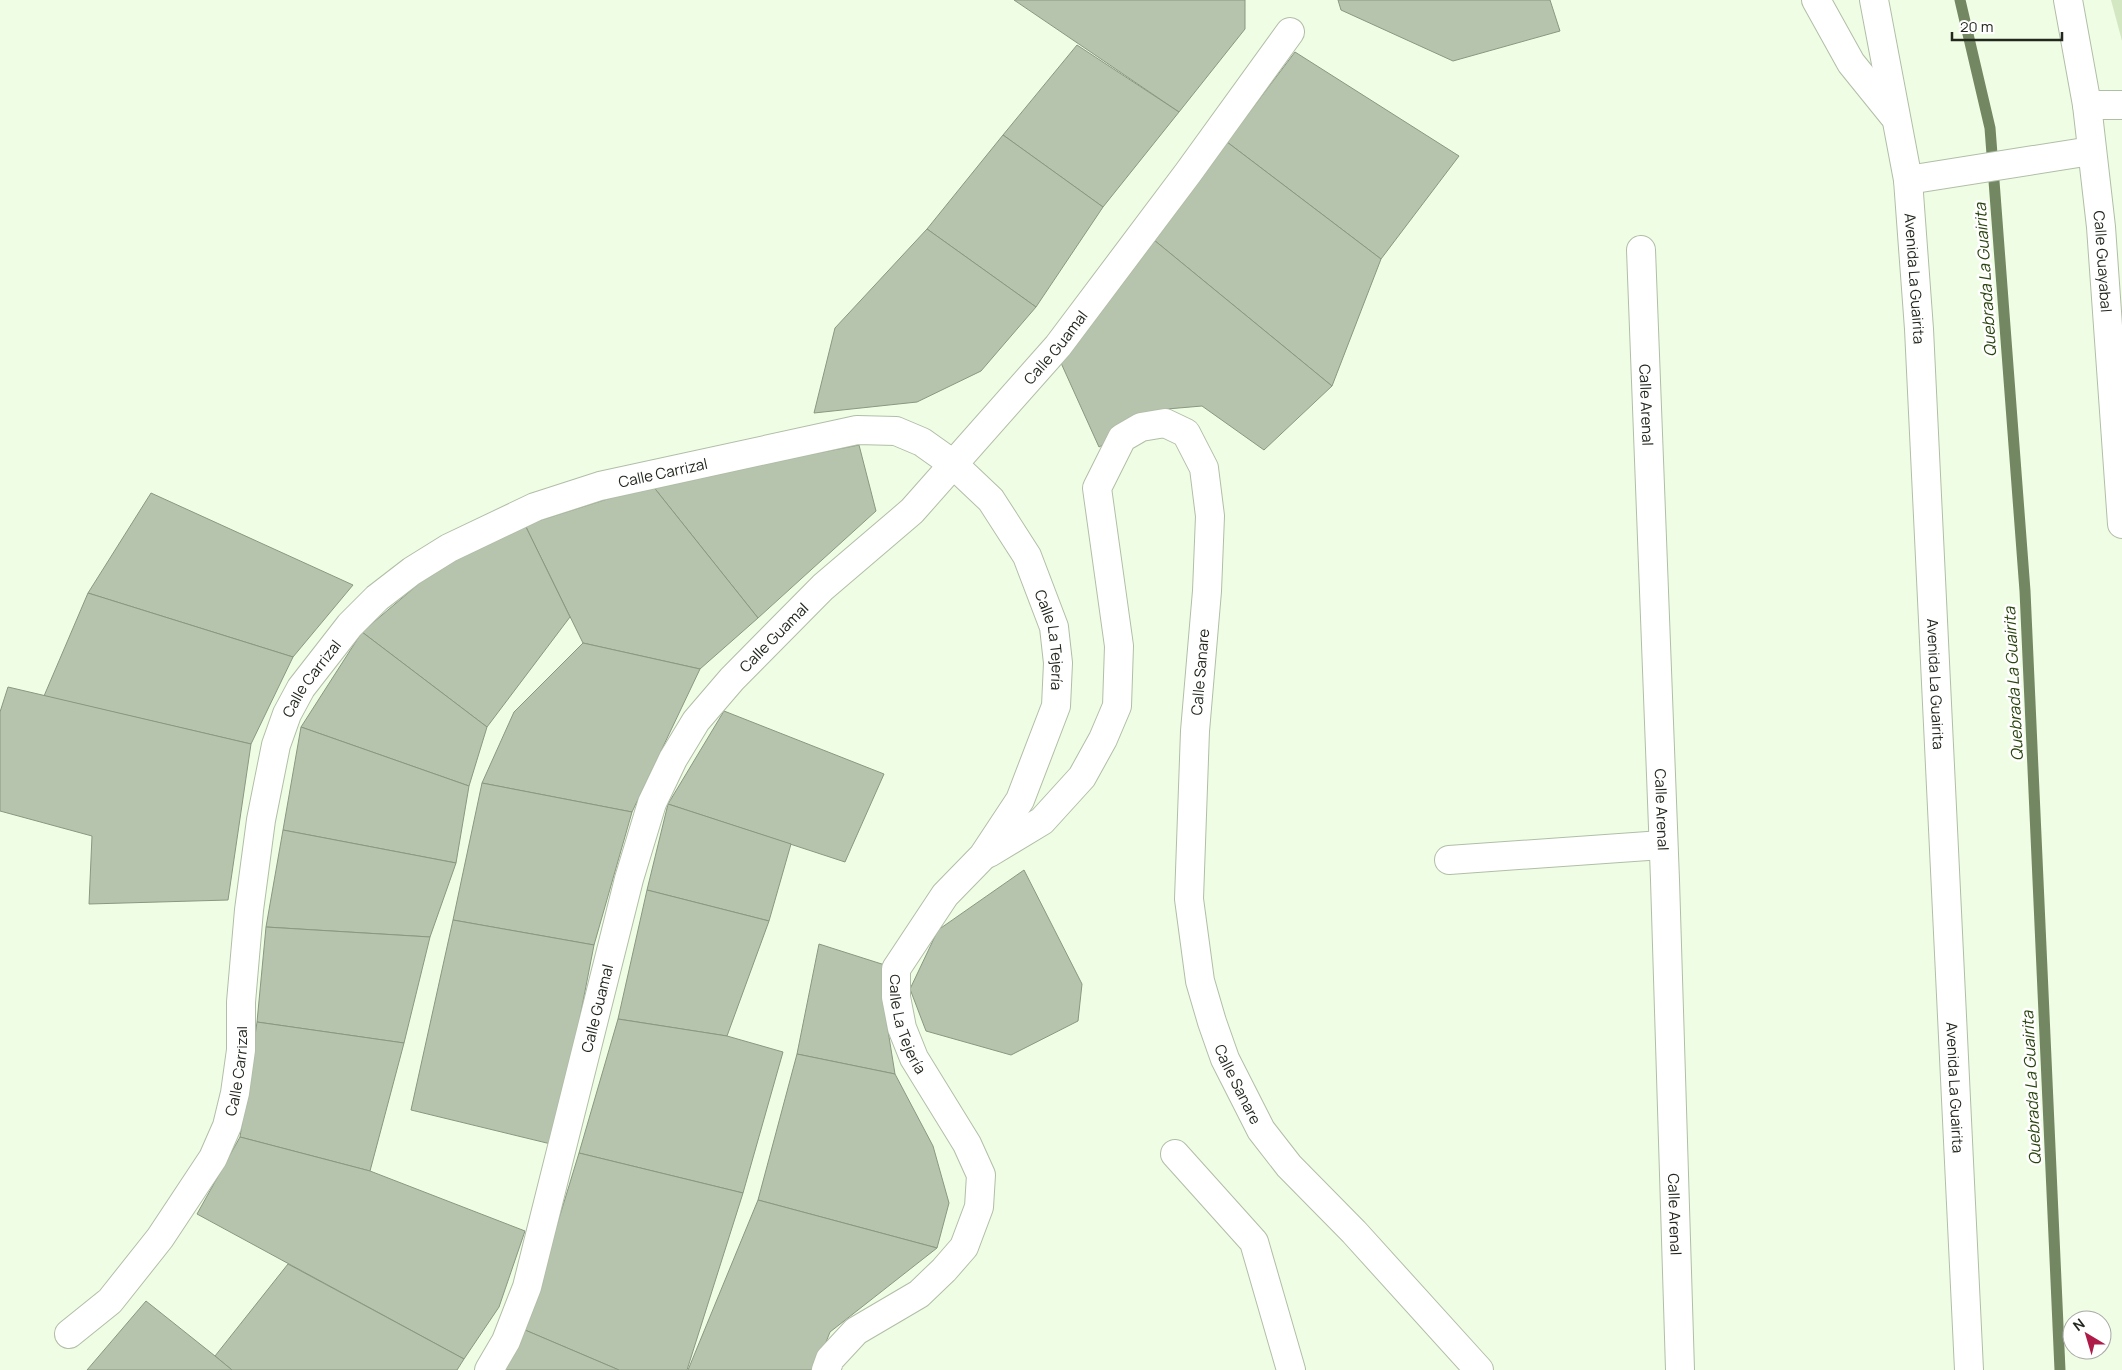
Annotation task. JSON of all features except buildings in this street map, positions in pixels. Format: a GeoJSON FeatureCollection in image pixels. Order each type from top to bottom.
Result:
{"type":"FeatureCollection","features":[{"type":"Feature","properties":{"kind":"street"},"geometry":{"type":"LineString","coordinates":[[1816,0],[1851,63],[1895,117]]}},
{"type":"Feature","properties":{"kind":"street","name":"Avenida La Guairita"},"geometry":{"type":"LineString","coordinates":[[1874,0],[1908,180],[1919,329],[1969,1370]]}},
{"type":"Feature","properties":{"kind":"street","name":"Calle Guayabal"},"geometry":{"type":"LineString","coordinates":[[2068,0],[2087,105],[2101,227],[2122,524]]}},
{"type":"Feature","properties":{"kind":"street","name":"Calle Guamal"},"geometry":{"type":"LineString","coordinates":[[490,1370],[506,1341],[527,1287],[629,879],[652,803],[673,760],[696,721],[732,679],[823,586],[912,511],[1058,346],[1188,173],[1290,32]]}},
{"type":"Feature","properties":{"kind":"street"},"geometry":{"type":"LineString","coordinates":[[2087,105],[2122,105]]}},
{"type":"Feature","properties":{"kind":"street"},"geometry":{"type":"LineString","coordinates":[[1908,180],[2091,151]]}},
{"type":"Feature","properties":{"kind":"street","name":"Calle Arenal"},"geometry":{"type":"LineString","coordinates":[[1641,250],[1680,1370]]}},
{"type":"Feature","properties":{"kind":"street","name":"Calle Sanare"},"geometry":{"type":"LineString","coordinates":[[983,856],[1042,822],[1082,777],[1103,739],[1117,706],[1120,646],[1097,488],[1122,438],[1141,427],[1165,423],[1186,433],[1204,468],[1210,516],[1207,591],[1195,731],[1189,899],[1200,981],[1212,1022],[1225,1060],[1261,1130],[1283,1159],[1354,1232],[1479,1370]]}},
{"type":"Feature","properties":{"kind":"street","name":"Calle Carrizal"},"geometry":{"type":"LineString","coordinates":[[69,1334],[110,1301],[160,1238],[212,1158],[227,1126],[235,1093],[241,1050],[241,1002],[259,829],[276,745],[287,714],[301,688],[350,625],[376,598],[412,571],[449,548],[535,507],[600,486],[857,430],[896,431],[922,442],[953,464]]}},
{"type":"Feature","properties":{"kind":"street","name":"Calle La Tejería"},"geometry":{"type":"LineString","coordinates":[[826,1370],[830,1359],[856,1331],[919,1294],[944,1270],[964,1247],[979,1207],[981,1175],[968,1144],[914,1058],[902,1028],[896,997],[896,969],[945,895],[983,856],[1020,800],[1056,706],[1058,663],[1054,627],[1027,556],[991,500],[953,464]]}},
{"type":"Feature","properties":{"kind":"street"},"geometry":{"type":"LineString","coordinates":[[1449,860],[1662,845]]}},
{"type":"Feature","properties":{"kind":"street"},"geometry":{"type":"LineString","coordinates":[[1175,1154],[1254,1242],[1291,1370]]}},
{"type":"Feature","properties":{"kind":"green space"},"geometry":{"type":"Polygon","coordinates":[[[2111,0],[2122,0],[2122,41],[2111,0]]]}},
{"type":"Feature","properties":{"kind":"waterway","name":"Quebrada La Guairita"},"geometry":{"type":"LineString","coordinates":[[1960,0],[1990,128],[2025,591],[2060,1370]]}}]}
